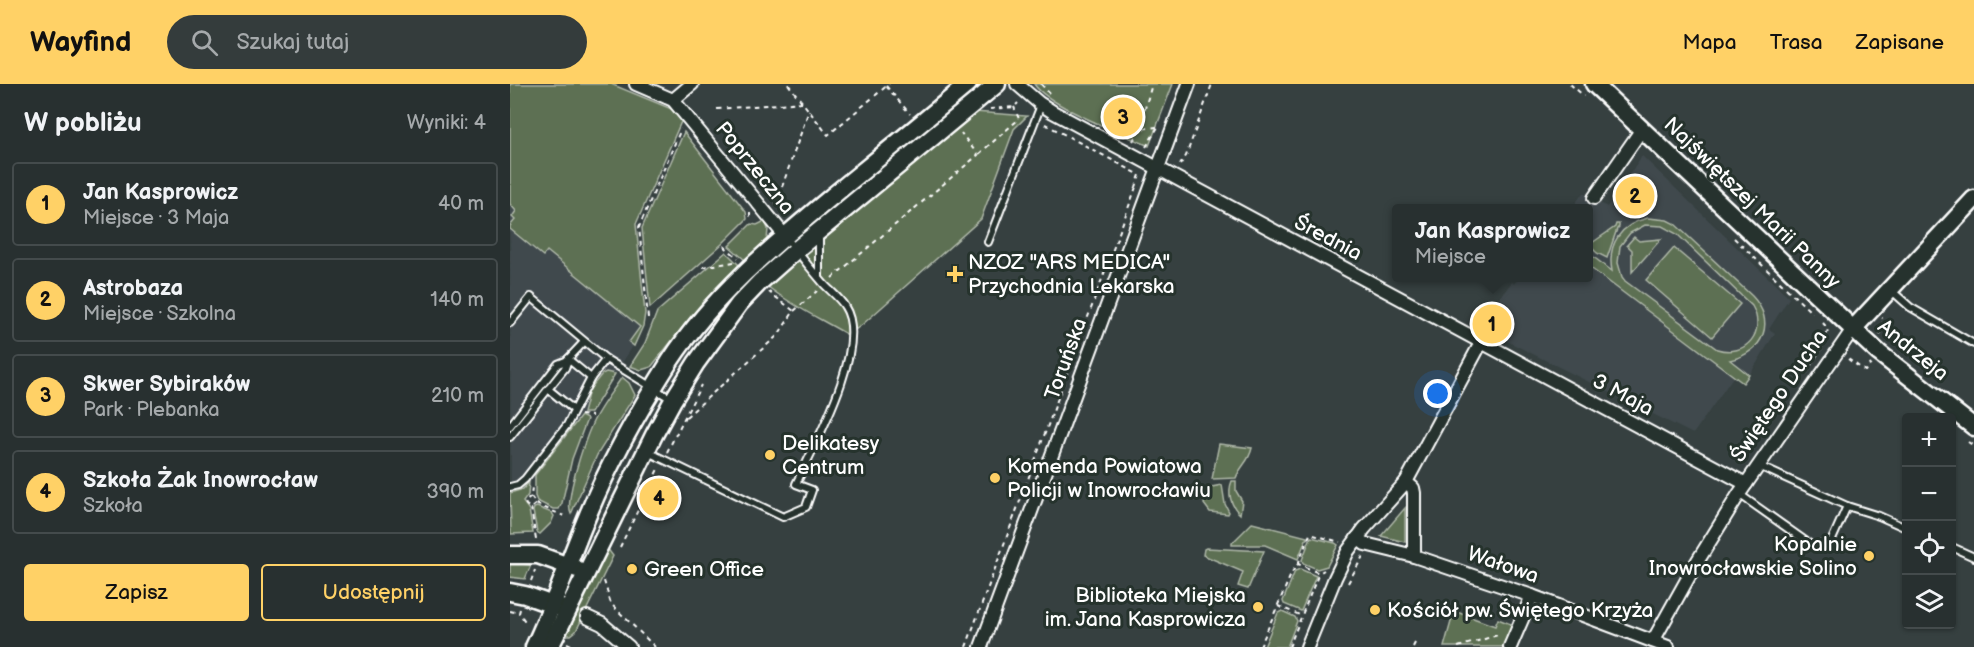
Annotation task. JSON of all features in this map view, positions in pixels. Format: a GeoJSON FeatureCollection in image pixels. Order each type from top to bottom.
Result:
{"type":"FeatureCollection","features":[{"type":"Feature","properties":{"kind":"main road"},"geometry":{"type":"LineString","coordinates":[[550,647],[560,608],[567,565],[602,482],[671,360],[710,309],[742,274],[968,84]]}},
{"type":"Feature","properties":{"kind":"main road"},"geometry":{"type":"LineString","coordinates":[[534,647],[586,573],[673,400],[696,363],[739,304],[796,250],[997,84]]}},
{"type":"Feature","properties":{"kind":"main road","name":"Najświętszej Marii Panny"},"geometry":{"type":"LineString","coordinates":[[1594,84],[1853,329]]}},
{"type":"Feature","properties":{"kind":"main road","name":"Świętego Ducha"},"geometry":{"type":"LineString","coordinates":[[1853,329],[1974,199]]}},
{"type":"Feature","properties":{"kind":"main road","name":"Andrzeja"},"geometry":{"type":"LineString","coordinates":[[1853,329],[1879,353],[1973,425]]}},
{"type":"Feature","properties":{"kind":"main road"},"geometry":{"type":"LineString","coordinates":[[510,555],[537,555],[586,573]]}},
{"type":"Feature","properties":{"kind":"main road"},"geometry":{"type":"LineString","coordinates":[[510,592],[560,608]]}},
{"type":"Feature","properties":{"kind":"street","name":"Poprzeczna"},"geometry":{"type":"LineString","coordinates":[[636,84],[673,100],[785,236]]}},
{"type":"Feature","properties":{"kind":"street"},"geometry":{"type":"LineString","coordinates":[[673,100],[692,84]]}},
{"type":"Feature","properties":{"kind":"street","name":"Średnia"},"geometry":{"type":"LineString","coordinates":[[1017,84],[1041,104],[1482,341]]}},
{"type":"Feature","properties":{"kind":"street","name":"Toruńska"},"geometry":{"type":"LineString","coordinates":[[981,647],[1189,84]]}},
{"type":"Feature","properties":{"kind":"street"},"geometry":{"type":"LineString","coordinates":[[1594,198],[1642,129]]}},
{"type":"Feature","properties":{"kind":"street","name":"Świętego Ducha"},"geometry":{"type":"LineString","coordinates":[[1659,645],[1697,562],[1743,489],[1853,329]]}},
{"type":"Feature","properties":{"kind":"street"},"geometry":{"type":"LineString","coordinates":[[1307,647],[1335,578],[1357,538],[1406,482],[1482,341]]}},
{"type":"Feature","properties":{"kind":"street","name":"3 Maja"},"geometry":{"type":"LineString","coordinates":[[1482,341],[1743,489]]}},
{"type":"Feature","properties":{"kind":"street"},"geometry":{"type":"LineString","coordinates":[[1406,482],[1413,488],[1414,493],[1414,556]]}},
{"type":"Feature","properties":{"kind":"street","name":"Wałowa"},"geometry":{"type":"LineString","coordinates":[[1357,538],[1369,544],[1414,556],[1532,596],[1659,645]]}},
{"type":"Feature","properties":{"kind":"street"},"geometry":{"type":"LineString","coordinates":[[1510,647],[1532,596]]}},
{"type":"Feature","properties":{"kind":"street"},"geometry":{"type":"LineString","coordinates":[[587,617],[602,624],[629,647]]}},
{"type":"Feature","properties":{"kind":"lane"},"geometry":{"type":"LineString","coordinates":[[988,242],[1041,104]]}},
{"type":"Feature","properties":{"kind":"lane"},"geometry":{"type":"LineString","coordinates":[[819,231],[819,278]]}},
{"type":"Feature","properties":{"kind":"lane"},"geometry":{"type":"LineString","coordinates":[[646,451],[783,516],[806,507],[812,490],[796,484],[850,359],[853,332],[846,308],[824,285],[785,236]]}},
{"type":"Feature","properties":{"kind":"lane"},"geometry":{"type":"LineString","coordinates":[[1890,289],[1910,307],[1974,344]]}},
{"type":"Feature","properties":{"kind":"lane"},"geometry":{"type":"LineString","coordinates":[[510,323],[531,297],[606,360],[673,400]]}},
{"type":"Feature","properties":{"kind":"lane"},"geometry":{"type":"LineString","coordinates":[[510,426],[558,364],[568,359],[584,342]]}},
{"type":"Feature","properties":{"kind":"lane"},"geometry":{"type":"LineString","coordinates":[[568,359],[591,378]]}},
{"type":"Feature","properties":{"kind":"lane"},"geometry":{"type":"LineString","coordinates":[[510,437],[565,368],[568,359]]}},
{"type":"Feature","properties":{"kind":"lane"},"geometry":{"type":"LineString","coordinates":[[510,487],[525,479],[567,425],[591,378],[606,360]]}},
{"type":"Feature","properties":{"kind":"lane"},"geometry":{"type":"LineString","coordinates":[[548,389],[574,410]]}},
{"type":"Feature","properties":{"kind":"lane"},"geometry":{"type":"LineString","coordinates":[[1759,466],[1847,506],[1902,526]]}},
{"type":"Feature","properties":{"kind":"lane"},"geometry":{"type":"LineString","coordinates":[[1743,489],[1814,547],[1831,542],[1847,506]]}},
{"type":"Feature","properties":{"kind":"lane"},"geometry":{"type":"LineString","coordinates":[[1956,549],[1974,557]]}},
{"type":"Feature","properties":{"kind":"path"},"geometry":{"type":"LineString","coordinates":[[788,84],[828,135],[888,85],[919,125]]}},
{"type":"Feature","properties":{"kind":"path"},"geometry":{"type":"LineString","coordinates":[[1041,84],[1050,95]]}},
{"type":"Feature","properties":{"kind":"path"},"geometry":{"type":"LineString","coordinates":[[1133,141],[1139,129],[1152,84]]}},
{"type":"Feature","properties":{"kind":"path"},"geometry":{"type":"LineString","coordinates":[[1172,176],[1186,156],[1212,84]]}},
{"type":"Feature","properties":{"kind":"path"},"geometry":{"type":"LineString","coordinates":[[981,110],[1014,107],[1028,94]]}},
{"type":"Feature","properties":{"kind":"path"},"geometry":{"type":"LineString","coordinates":[[717,109],[803,102]]}},
{"type":"Feature","properties":{"kind":"path"},"geometry":{"type":"LineString","coordinates":[[1014,107],[1019,119]]}},
{"type":"Feature","properties":{"kind":"path"},"geometry":{"type":"LineString","coordinates":[[775,206],[809,110]]}},
{"type":"Feature","properties":{"kind":"path"},"geometry":{"type":"LineString","coordinates":[[684,418],[778,335],[794,311],[1019,119],[1036,119],[1134,172]]}},
{"type":"Feature","properties":{"kind":"path"},"geometry":{"type":"LineString","coordinates":[[951,122],[978,155]]}},
{"type":"Feature","properties":{"kind":"path"},"geometry":{"type":"LineString","coordinates":[[648,318],[639,227],[682,126],[689,134]]}},
{"type":"Feature","properties":{"kind":"path"},"geometry":{"type":"LineString","coordinates":[[1114,130],[1158,127],[1145,148]]}},
{"type":"Feature","properties":{"kind":"path"},"geometry":{"type":"LineString","coordinates":[[966,647],[1136,187]]}},
{"type":"Feature","properties":{"kind":"path"},"geometry":{"type":"LineString","coordinates":[[750,212],[750,220]]}},
{"type":"Feature","properties":{"kind":"path"},"geometry":{"type":"LineString","coordinates":[[703,267],[740,260]]}},
{"type":"Feature","properties":{"kind":"path"},"geometry":{"type":"LineString","coordinates":[[767,291],[794,311]]}},
{"type":"Feature","properties":{"kind":"path"},"geometry":{"type":"LineString","coordinates":[[536,539],[531,508],[525,504],[529,497],[533,498],[536,504],[564,516]]}},
{"type":"Feature","properties":{"kind":"path"},"geometry":{"type":"LineString","coordinates":[[531,508],[536,504]]}},
{"type":"Feature","properties":{"kind":"path"},"geometry":{"type":"LineString","coordinates":[[1260,647],[1310,534],[1343,543]]}},
{"type":"Feature","properties":{"kind":"path"},"geometry":{"type":"LineString","coordinates":[[1345,589],[1369,544]]}},
{"type":"Feature","properties":{"kind":"path"},"geometry":{"type":"LineString","coordinates":[[1298,564],[1320,573]]}},
{"type":"Feature","properties":{"kind":"path"},"geometry":{"type":"LineString","coordinates":[[1289,647],[1320,573],[1328,568]]}},
{"type":"Feature","properties":{"kind":"path"},"geometry":{"type":"LineString","coordinates":[[604,581],[611,604],[655,647]]}},
{"type":"Feature","properties":{"kind":"path"},"geometry":{"type":"LineString","coordinates":[[1278,606],[1302,616]]}},
{"type":"Feature","properties":{"kind":"path"},"geometry":{"type":"LineString","coordinates":[[510,611],[519,613]]}},
{"type":"Feature","properties":{"kind":"path"},"geometry":{"type":"LineString","coordinates":[[1458,647],[1505,633]]}},
{"type":"Feature","properties":{"kind":"path"},"geometry":{"type":"LineString","coordinates":[[1413,647],[1416,640]]}},
{"type":"Feature","properties":{"kind":"path"},"geometry":{"type":"LineString","coordinates":[[1464,645],[1469,647]]}},
{"type":"Feature","properties":{"kind":"shaded area"},"geometry":{"type":"Polygon","coordinates":[[[1642,156],[1789,298],[1769,329],[1775,333],[1744,384],[1733,377],[1693,434],[1481,328],[1512,282],[1514,284],[1516,282],[1593,282],[1593,204],[1575,204],[1583,193],[1607,207],[1642,156]]]}},
{"type":"Feature","properties":{"kind":"shaded area"},"geometry":{"type":"Polygon","coordinates":[[[510,204],[571,266],[643,326],[615,374],[527,486],[511,493],[510,204]]]}},
{"type":"Feature","properties":{"kind":"green space"},"geometry":{"type":"Polygon","coordinates":[[[510,84],[611,84],[679,112],[683,117],[636,224],[645,313],[643,326],[634,346],[629,342],[640,327],[547,251],[543,256],[510,229],[515,220],[512,217],[516,211],[510,204],[510,84]]]}},
{"type":"Feature","properties":{"kind":"green space"},"geometry":{"type":"Polygon","coordinates":[[[1034,84],[1173,84],[1149,146],[1070,110],[1054,101],[1034,84]]]}},
{"type":"Feature","properties":{"kind":"green space"},"geometry":{"type":"Polygon","coordinates":[[[974,112],[1027,116],[1014,129],[981,219],[863,324],[848,335],[796,306],[767,286],[777,276],[974,112]]]}},
{"type":"Feature","properties":{"kind":"green space"},"geometry":{"type":"Polygon","coordinates":[[[684,132],[746,212],[747,219],[650,308],[642,228],[684,132]]]}},
{"type":"Feature","properties":{"kind":"green space"},"geometry":{"type":"Polygon","coordinates":[[[1648,218],[1667,220],[1675,224],[1760,306],[1765,326],[1758,344],[1751,351],[1730,360],[1749,375],[1743,383],[1593,270],[1593,257],[1612,271],[1614,244],[1623,230],[1648,218]],[[1645,225],[1630,233],[1620,246],[1618,263],[1622,277],[1717,349],[1737,350],[1745,346],[1751,341],[1757,325],[1752,306],[1677,234],[1662,226],[1645,225]]]}},
{"type":"Feature","properties":{"kind":"green space"},"geometry":{"type":"Polygon","coordinates":[[[765,221],[768,229],[767,240],[745,260],[729,246],[751,224],[757,225],[765,221]]]}},
{"type":"Feature","properties":{"kind":"green space"},"geometry":{"type":"Polygon","coordinates":[[[1619,224],[1607,258],[1593,249],[1593,242],[1619,224]]]}},
{"type":"Feature","properties":{"kind":"green space"},"geometry":{"type":"Polygon","coordinates":[[[1634,237],[1639,241],[1661,239],[1632,272],[1632,250],[1627,245],[1634,237]]]}},
{"type":"Feature","properties":{"kind":"green space"},"geometry":{"type":"Polygon","coordinates":[[[1674,248],[1740,304],[1712,337],[1646,280],[1674,248]]]}},
{"type":"Feature","properties":{"kind":"green space"},"geometry":{"type":"Polygon","coordinates":[[[726,252],[739,265],[702,303],[651,367],[641,370],[630,366],[645,343],[657,312],[726,252]]]}},
{"type":"Feature","properties":{"kind":"green space"},"geometry":{"type":"Polygon","coordinates":[[[606,372],[615,374],[591,413],[583,413],[589,390],[606,372]]]}},
{"type":"Feature","properties":{"kind":"green space"},"geometry":{"type":"Polygon","coordinates":[[[622,377],[629,383],[635,395],[597,455],[571,514],[570,496],[580,456],[598,412],[622,377]]]}},
{"type":"Feature","properties":{"kind":"green space"},"geometry":{"type":"Polygon","coordinates":[[[581,416],[587,419],[572,459],[562,503],[559,509],[553,509],[537,501],[535,475],[581,416]]]}},
{"type":"Feature","properties":{"kind":"green space"},"geometry":{"type":"Polygon","coordinates":[[[1219,444],[1252,448],[1236,478],[1212,479],[1219,444]]]}},
{"type":"Feature","properties":{"kind":"green space"},"geometry":{"type":"Polygon","coordinates":[[[1232,481],[1236,481],[1236,491],[1242,501],[1240,514],[1231,499],[1232,481]]]}},
{"type":"Feature","properties":{"kind":"green space"},"geometry":{"type":"Polygon","coordinates":[[[529,482],[528,495],[523,502],[529,510],[533,533],[511,534],[510,493],[523,489],[529,482]]]}},
{"type":"Feature","properties":{"kind":"green space"},"geometry":{"type":"Polygon","coordinates":[[[1222,485],[1228,514],[1210,512],[1204,504],[1207,488],[1222,485]]]}},
{"type":"Feature","properties":{"kind":"green space"},"geometry":{"type":"Polygon","coordinates":[[[537,507],[554,516],[551,523],[540,534],[537,532],[533,511],[537,507]]]}},
{"type":"Feature","properties":{"kind":"green space"},"geometry":{"type":"Polygon","coordinates":[[[1405,508],[1405,542],[1381,536],[1405,508]]]}},
{"type":"Feature","properties":{"kind":"green space"},"geometry":{"type":"Polygon","coordinates":[[[1252,523],[1307,537],[1298,559],[1265,545],[1232,545],[1252,523]]]}},
{"type":"Feature","properties":{"kind":"green space"},"geometry":{"type":"Polygon","coordinates":[[[1311,537],[1338,545],[1327,566],[1317,569],[1303,563],[1302,560],[1311,537]]]}},
{"type":"Feature","properties":{"kind":"green space"},"geometry":{"type":"Polygon","coordinates":[[[607,548],[613,556],[576,631],[571,635],[564,635],[607,548]]]}},
{"type":"Feature","properties":{"kind":"green space"},"geometry":{"type":"Polygon","coordinates":[[[1206,548],[1264,551],[1248,589],[1238,586],[1243,572],[1203,555],[1206,548]]]}},
{"type":"Feature","properties":{"kind":"green space"},"geometry":{"type":"Polygon","coordinates":[[[510,563],[531,565],[525,579],[510,577],[510,563]]]}},
{"type":"Feature","properties":{"kind":"green space"},"geometry":{"type":"Polygon","coordinates":[[[1300,569],[1316,576],[1301,611],[1284,604],[1283,601],[1295,571],[1300,569]]]}},
{"type":"Feature","properties":{"kind":"green space"},"geometry":{"type":"Polygon","coordinates":[[[1282,611],[1295,617],[1297,621],[1287,647],[1264,647],[1278,613],[1282,611]]]}},
{"type":"Feature","properties":{"kind":"green space"},"geometry":{"type":"Polygon","coordinates":[[[1454,611],[1495,626],[1498,619],[1513,625],[1504,647],[1444,647],[1454,611]]]}},
{"type":"Feature","properties":{"kind":"place","name":"Skwer Sybiraków"},"geometry":{"type":"Point","coordinates":[1123,117]}},
{"type":"Feature","properties":{"kind":"place","name":"Astrobaza"},"geometry":{"type":"Point","coordinates":[1635,196]}},
{"type":"Feature","properties":{"kind":"place","name":"NZOZ \"ARS MEDICA\" Przychodnia Lekarska"},"geometry":{"type":"Point","coordinates":[955,274]}},
{"type":"Feature","properties":{"kind":"place","name":"Jan Kasprowicz"},"geometry":{"type":"Point","coordinates":[1492,324]}},
{"type":"Feature","properties":{"kind":"place","name":"Delikatesy Centrum"},"geometry":{"type":"Point","coordinates":[770,455]}},
{"type":"Feature","properties":{"kind":"place","name":"Komenda Powiatowa Policji w Inowrocławiu"},"geometry":{"type":"Point","coordinates":[995,478]}},
{"type":"Feature","properties":{"kind":"place","name":"Szkoła Żak Inowrocław"},"geometry":{"type":"Point","coordinates":[659,498]}},
{"type":"Feature","properties":{"kind":"place","name":"Kopalnie Inowrocławskie Solino"},"geometry":{"type":"Point","coordinates":[1869,556]}},
{"type":"Feature","properties":{"kind":"place","name":"Green Office"},"geometry":{"type":"Point","coordinates":[632,569]}},
{"type":"Feature","properties":{"kind":"place","name":"Biblioteka Miejska im. Jana Kasprowicza"},"geometry":{"type":"Point","coordinates":[1258,607]}},
{"type":"Feature","properties":{"kind":"place","name":"Kościół pw. Świętego Krzyża"},"geometry":{"type":"Point","coordinates":[1375,610]}}]}
